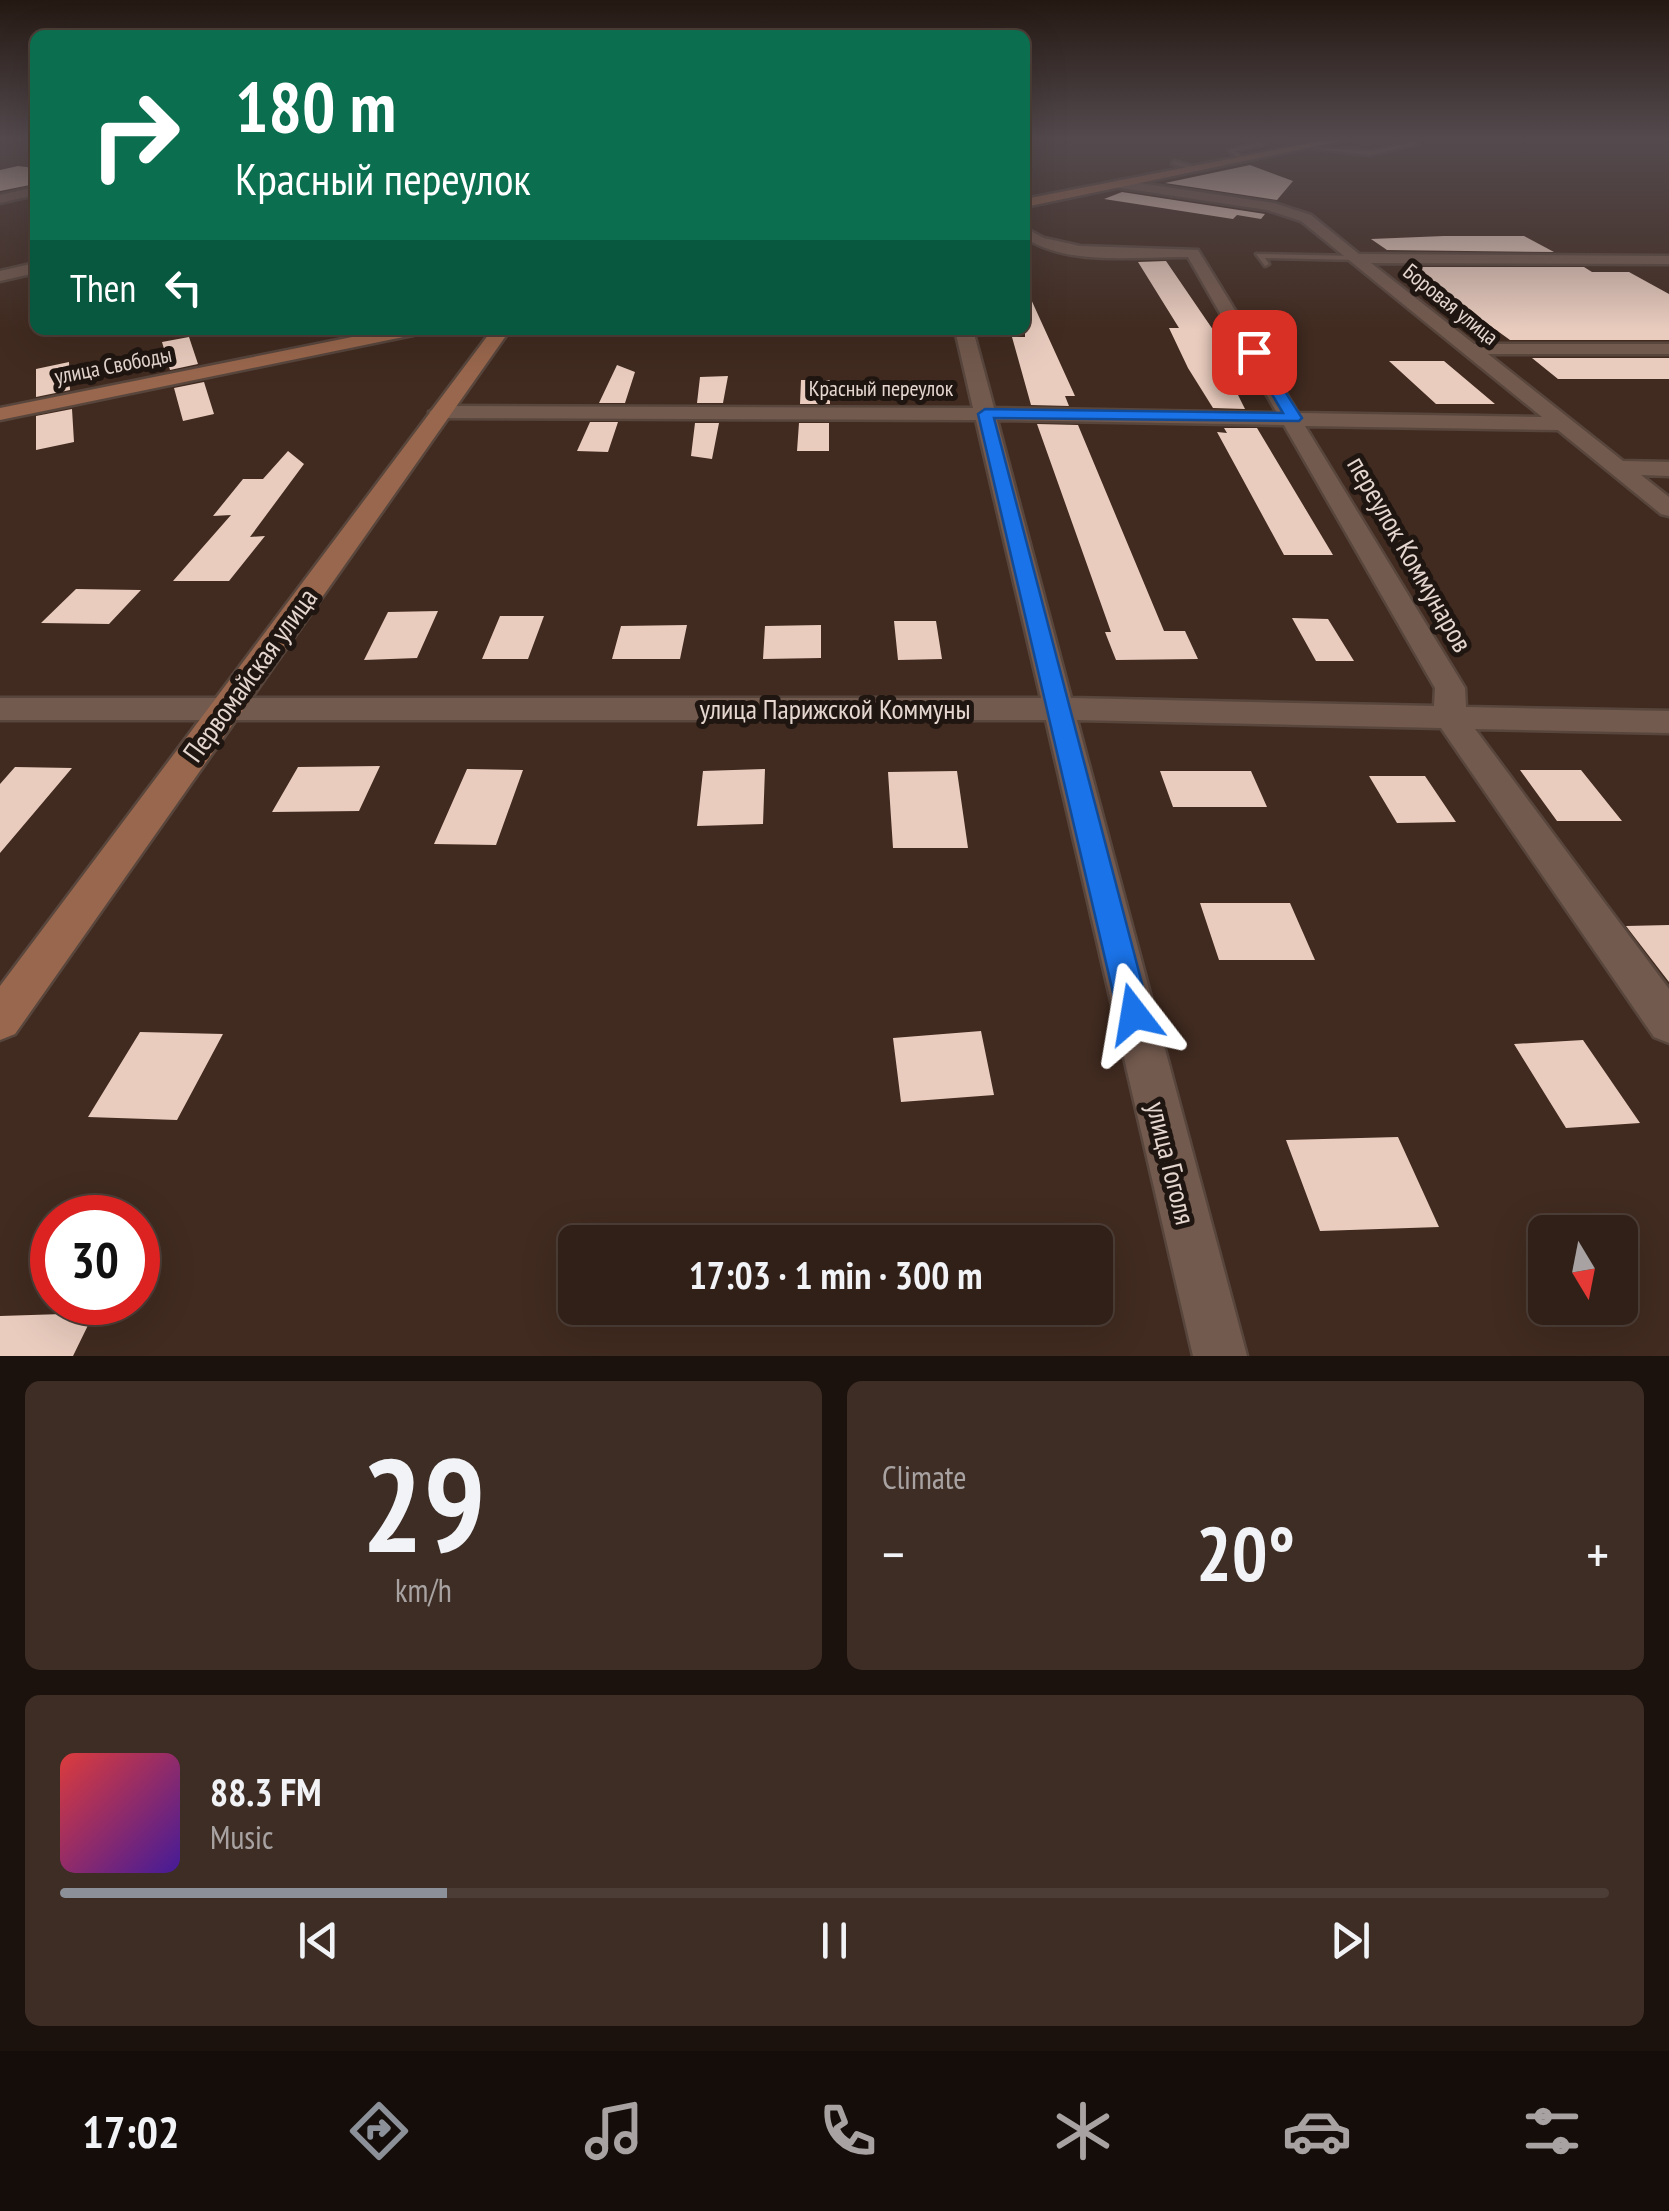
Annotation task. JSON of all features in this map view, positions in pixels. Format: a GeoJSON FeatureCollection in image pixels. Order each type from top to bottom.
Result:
{"type":"FeatureCollection","features":[{"type":"Feature","properties":{"kind":"main road","name":"улица Свободы"},"geometry":{"type":"LineString","coordinates":[[0,414],[388,335]]}},
{"type":"Feature","properties":{"kind":"main road","name":"Первомайская улица"},"geometry":{"type":"LineString","coordinates":[[0,1020],[497,335]]}},
{"type":"Feature","properties":{"kind":"street","name":"Боровая улица"},"geometry":{"type":"LineString","coordinates":[[1244,203],[1288,210],[1306,218],[1669,509]]}},
{"type":"Feature","properties":{"kind":"street","name":"переулок Коммунаров"},"geometry":{"type":"LineString","coordinates":[[1030,237],[1063,248],[1193,253],[1294,418],[1450,688],[1450,718],[1669,1023]]}},
{"type":"Feature","properties":{"kind":"street"},"geometry":{"type":"LineString","coordinates":[[1358,258],[1669,260]]}},
{"type":"Feature","properties":{"kind":"street"},"geometry":{"type":"LineString","coordinates":[[0,276],[30,269]]}},
{"type":"Feature","properties":{"kind":"street","name":"улица Гоголя"},"geometry":{"type":"LineString","coordinates":[[965,335],[1220,1356]]}},
{"type":"Feature","properties":{"kind":"street"},"geometry":{"type":"LineString","coordinates":[[1471,349],[1669,349]]}},
{"type":"Feature","properties":{"kind":"street","name":"Красный переулок"},"geometry":{"type":"LineString","coordinates":[[439,412],[985,414],[1563,424]]}},
{"type":"Feature","properties":{"kind":"street"},"geometry":{"type":"LineString","coordinates":[[1618,468],[1669,469]]}},
{"type":"Feature","properties":{"kind":"street","name":"улица Парижской Коммуны"},"geometry":{"type":"LineString","coordinates":[[0,708],[1057,709],[1669,722]]}},
{"type":"Feature","properties":{"kind":"lane"},"geometry":{"type":"LineString","coordinates":[[1264,264],[1260,256],[1358,258]]}},
{"type":"Feature","properties":{"kind":"building"},"geometry":{"type":"Polygon","coordinates":[[[1132,203],[1195,203],[1265,214],[1261,219],[1237,215],[1233,219],[1132,203]]]}},
{"type":"Feature","properties":{"kind":"building"},"geometry":{"type":"Polygon","coordinates":[[[1524,236],[1554,252],[1387,250],[1371,239],[1524,236]]]}},
{"type":"Feature","properties":{"kind":"building"},"geometry":{"type":"Polygon","coordinates":[[[1166,261],[1220,340],[1213,339],[1245,409],[1213,408],[1188,368],[1169,328],[1179,328],[1138,262],[1166,261]]]}},
{"type":"Feature","properties":{"kind":"building"},"geometry":{"type":"Polygon","coordinates":[[[1409,267],[1584,267],[1592,272],[1629,272],[1669,294],[1669,340],[1510,340],[1409,267]]]}},
{"type":"Feature","properties":{"kind":"building"},"geometry":{"type":"Polygon","coordinates":[[[1030,297],[1075,396],[1065,396],[1069,406],[1031,405],[1012,337],[1030,335],[1030,297]]]}},
{"type":"Feature","properties":{"kind":"building"},"geometry":{"type":"Polygon","coordinates":[[[189,337],[198,364],[170,370],[162,342],[189,337]]]}},
{"type":"Feature","properties":{"kind":"building"},"geometry":{"type":"Polygon","coordinates":[[[1532,358],[1669,358],[1669,379],[1558,379],[1532,358]]]}},
{"type":"Feature","properties":{"kind":"building"},"geometry":{"type":"Polygon","coordinates":[[[1389,361],[1444,361],[1495,404],[1436,404],[1389,361]]]}},
{"type":"Feature","properties":{"kind":"building"},"geometry":{"type":"Polygon","coordinates":[[[69,362],[70,390],[36,397],[36,369],[69,362]]]}},
{"type":"Feature","properties":{"kind":"building"},"geometry":{"type":"Polygon","coordinates":[[[617,365],[635,372],[625,403],[599,403],[617,365]]]}},
{"type":"Feature","properties":{"kind":"building"},"geometry":{"type":"Polygon","coordinates":[[[728,376],[723,403],[697,403],[700,377],[728,376]]]}},
{"type":"Feature","properties":{"kind":"building"},"geometry":{"type":"Polygon","coordinates":[[[801,380],[830,380],[830,404],[800,404],[801,380]]]}},
{"type":"Feature","properties":{"kind":"building"},"geometry":{"type":"Polygon","coordinates":[[[204,382],[214,414],[183,421],[174,388],[204,382]]]}},
{"type":"Feature","properties":{"kind":"building"},"geometry":{"type":"Polygon","coordinates":[[[72,409],[74,442],[36,450],[36,416],[72,409]]]}},
{"type":"Feature","properties":{"kind":"building"},"geometry":{"type":"Polygon","coordinates":[[[590,422],[618,422],[608,452],[577,451],[590,422]]]}},
{"type":"Feature","properties":{"kind":"building"},"geometry":{"type":"Polygon","coordinates":[[[695,423],[719,423],[712,459],[691,456],[695,423]]]}},
{"type":"Feature","properties":{"kind":"building"},"geometry":{"type":"Polygon","coordinates":[[[799,423],[829,423],[829,451],[797,451],[799,423]]]}},
{"type":"Feature","properties":{"kind":"building"},"geometry":{"type":"Polygon","coordinates":[[[1037,424],[1078,425],[1164,631],[1185,631],[1198,659],[1116,660],[1105,632],[1111,632],[1037,424]]]}},
{"type":"Feature","properties":{"kind":"building"},"geometry":{"type":"Polygon","coordinates":[[[1224,428],[1257,428],[1333,555],[1284,555],[1217,432],[1227,433],[1224,428]]]}},
{"type":"Feature","properties":{"kind":"building"},"geometry":{"type":"Polygon","coordinates":[[[288,451],[304,464],[250,537],[265,536],[229,581],[173,581],[231,515],[213,516],[243,479],[263,479],[288,451]]]}},
{"type":"Feature","properties":{"kind":"building"},"geometry":{"type":"Polygon","coordinates":[[[76,589],[141,590],[109,624],[41,623],[76,589]]]}},
{"type":"Feature","properties":{"kind":"building"},"geometry":{"type":"Polygon","coordinates":[[[438,611],[417,658],[364,660],[388,612],[438,611]]]}},
{"type":"Feature","properties":{"kind":"building"},"geometry":{"type":"Polygon","coordinates":[[[500,616],[544,616],[528,659],[482,659],[500,616]]]}},
{"type":"Feature","properties":{"kind":"building"},"geometry":{"type":"Polygon","coordinates":[[[1292,618],[1328,619],[1354,661],[1316,661],[1292,618]]]}},
{"type":"Feature","properties":{"kind":"building"},"geometry":{"type":"Polygon","coordinates":[[[894,621],[936,621],[942,659],[898,660],[894,621]]]}},
{"type":"Feature","properties":{"kind":"building"},"geometry":{"type":"Polygon","coordinates":[[[687,625],[680,659],[612,659],[621,626],[687,625]]]}},
{"type":"Feature","properties":{"kind":"building"},"geometry":{"type":"Polygon","coordinates":[[[821,625],[821,658],[763,659],[765,626],[821,625]]]}},
{"type":"Feature","properties":{"kind":"building"},"geometry":{"type":"Polygon","coordinates":[[[380,766],[359,811],[272,812],[298,767],[380,766]]]}},
{"type":"Feature","properties":{"kind":"building"},"geometry":{"type":"Polygon","coordinates":[[[15,767],[72,768],[0,853],[0,784],[15,767]]]}},
{"type":"Feature","properties":{"kind":"building"},"geometry":{"type":"Polygon","coordinates":[[[467,769],[523,770],[496,845],[434,844],[467,769]]]}},
{"type":"Feature","properties":{"kind":"building"},"geometry":{"type":"Polygon","coordinates":[[[765,769],[763,824],[697,826],[703,771],[765,769]]]}},
{"type":"Feature","properties":{"kind":"building"},"geometry":{"type":"Polygon","coordinates":[[[1520,770],[1581,770],[1622,821],[1557,821],[1520,770]]]}},
{"type":"Feature","properties":{"kind":"building"},"geometry":{"type":"Polygon","coordinates":[[[957,771],[968,848],[893,848],[888,772],[957,771]]]}},
{"type":"Feature","properties":{"kind":"building"},"geometry":{"type":"Polygon","coordinates":[[[1160,771],[1251,771],[1267,807],[1173,807],[1160,771]]]}},
{"type":"Feature","properties":{"kind":"building"},"geometry":{"type":"Polygon","coordinates":[[[1369,776],[1425,776],[1456,822],[1397,823],[1369,776]]]}},
{"type":"Feature","properties":{"kind":"building"},"geometry":{"type":"Polygon","coordinates":[[[1200,903],[1290,903],[1315,960],[1219,960],[1200,903]]]}},
{"type":"Feature","properties":{"kind":"building"},"geometry":{"type":"Polygon","coordinates":[[[1669,925],[1669,982],[1626,926],[1669,925]]]}},
{"type":"Feature","properties":{"kind":"building"},"geometry":{"type":"Polygon","coordinates":[[[981,1031],[994,1095],[901,1102],[893,1038],[981,1031]]]}},
{"type":"Feature","properties":{"kind":"building"},"geometry":{"type":"Polygon","coordinates":[[[140,1032],[223,1034],[177,1120],[88,1117],[140,1032]]]}},
{"type":"Feature","properties":{"kind":"building"},"geometry":{"type":"Polygon","coordinates":[[[1583,1040],[1640,1123],[1566,1128],[1514,1044],[1583,1040]]]}},
{"type":"Feature","properties":{"kind":"building"},"geometry":{"type":"Polygon","coordinates":[[[1398,1137],[1439,1227],[1320,1231],[1286,1140],[1398,1137]]]}},
{"type":"Feature","properties":{"kind":"building"},"geometry":{"type":"Polygon","coordinates":[[[30,1315],[30,1325],[88,1325],[73,1356],[0,1356],[0,1316],[30,1315]]]}},
{"type":"Feature","properties":{"kind":"route"},"geometry":{"type":"LineString","coordinates":[[1134,1014],[985,414],[1294,418],[1254,352]]}}]}
